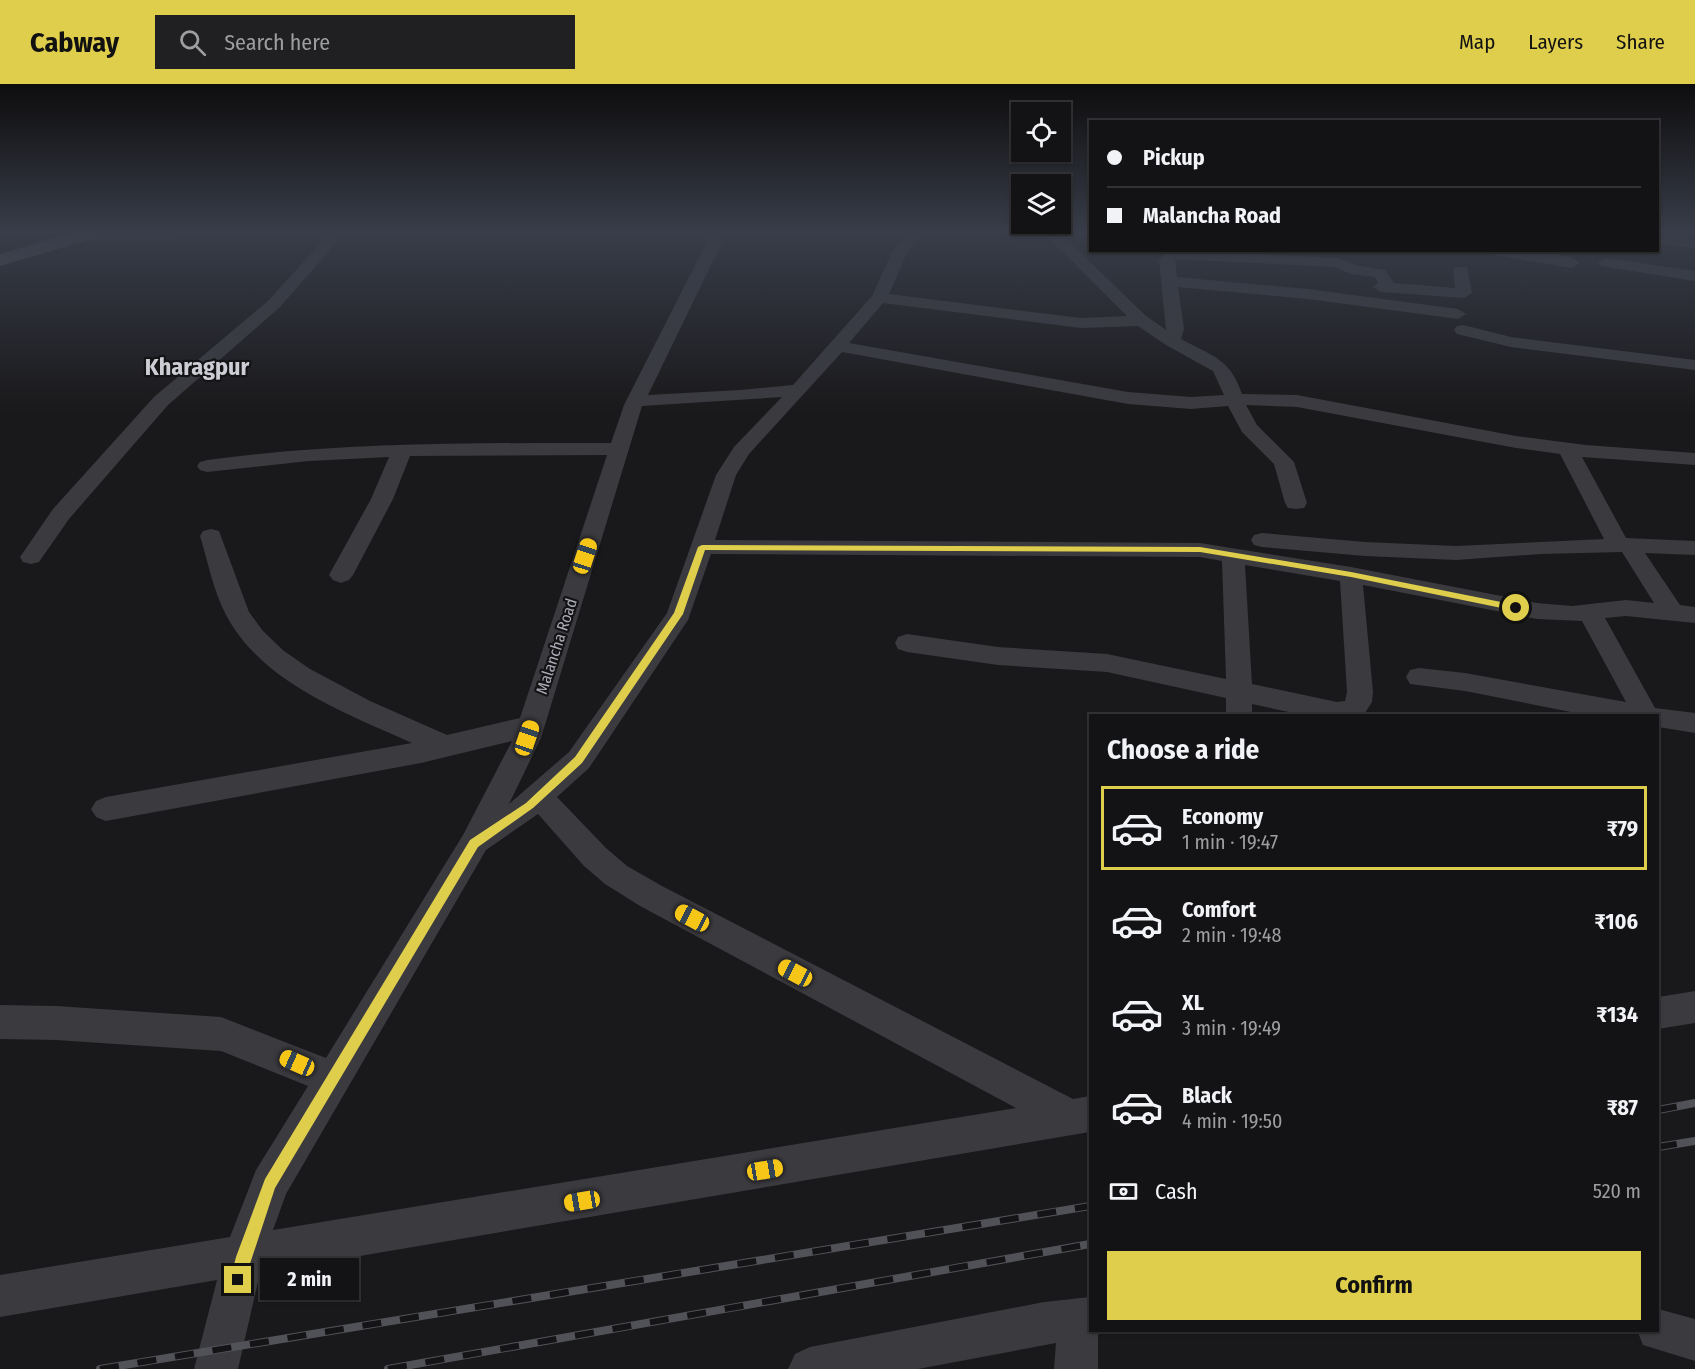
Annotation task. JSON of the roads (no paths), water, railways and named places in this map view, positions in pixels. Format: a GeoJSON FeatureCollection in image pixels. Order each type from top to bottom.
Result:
{"type":"FeatureCollection","features":[{"type":"Feature","properties":{"kind":"street"},"geometry":{"type":"LineString","coordinates":[[31,557],[61,514],[161,401],[283,294]]}},
{"type":"Feature","properties":{"kind":"street","name":"Malancha Road"},"geometry":{"type":"LineString","coordinates":[[216,1369],[243,1257],[270,1184],[474,844],[531,726],[635,401],[689,294]]}},
{"type":"Feature","properties":{"kind":"street"},"geometry":{"type":"LineString","coordinates":[[474,844],[539,796],[579,760],[679,614],[726,475],[741,450],[799,390],[881,294]]}},
{"type":"Feature","properties":{"kind":"street"},"geometry":{"type":"LineString","coordinates":[[1114,294],[1142,321],[1172,341],[1220,367],[1228,378],[1249,428],[1284,462],[1296,503]]}},
{"type":"Feature","properties":{"kind":"street"},"geometry":{"type":"LineString","coordinates":[[1171,294],[1175,328],[1172,341]]}},
{"type":"Feature","properties":{"kind":"street"},"geometry":{"type":"LineString","coordinates":[[1308,294],[1460,322],[1511,342],[1695,365]]}},
{"type":"Feature","properties":{"kind":"street"},"geometry":{"type":"LineString","coordinates":[[879,298],[1081,323],[1142,321]]}},
{"type":"Feature","properties":{"kind":"street"},"geometry":{"type":"LineString","coordinates":[[838,346],[1128,398],[1191,403],[1235,399],[1297,401],[1473,435],[1568,449],[1695,459]]}},
{"type":"Feature","properties":{"kind":"street"},"geometry":{"type":"LineString","coordinates":[[635,401],[740,396],[799,390]]}},
{"type":"Feature","properties":{"kind":"street"},"geometry":{"type":"LineString","coordinates":[[207,466],[304,454],[619,449]]}},
{"type":"Feature","properties":{"kind":"street"},"geometry":{"type":"LineString","coordinates":[[1568,449],[1624,545],[1684,614]]}},
{"type":"Feature","properties":{"kind":"street"},"geometry":{"type":"LineString","coordinates":[[340,575],[382,499],[402,451]]}},
{"type":"Feature","properties":{"kind":"street"},"geometry":{"type":"LineString","coordinates":[[211,536],[237,614],[256,640],[315,684],[445,746]]}},
{"type":"Feature","properties":{"kind":"street"},"geometry":{"type":"LineString","coordinates":[[1262,540],[1365,549],[1456,553],[1624,545],[1695,548]]}},
{"type":"Feature","properties":{"kind":"street"},"geometry":{"type":"LineString","coordinates":[[702,547],[1200,550],[1351,575],[1537,611],[1572,614],[1626,608],[1684,614]]}},
{"type":"Feature","properties":{"kind":"street"},"geometry":{"type":"LineString","coordinates":[[1233,554],[1239,704]]}},
{"type":"Feature","properties":{"kind":"street"},"geometry":{"type":"LineString","coordinates":[[907,643],[998,656],[1107,663],[1239,704],[1337,712],[1353,709],[1359,702],[1351,575]]}},
{"type":"Feature","properties":{"kind":"street"},"geometry":{"type":"LineString","coordinates":[[1590,613],[1645,714]]}},
{"type":"Feature","properties":{"kind":"street"},"geometry":{"type":"LineString","coordinates":[[1419,677],[1465,682],[1635,714]]}},
{"type":"Feature","properties":{"kind":"street"},"geometry":{"type":"LineString","coordinates":[[1659,717],[1695,723]]}},
{"type":"Feature","properties":{"kind":"street"},"geometry":{"type":"LineString","coordinates":[[106,809],[445,746],[531,726]]}},
{"type":"Feature","properties":{"kind":"street"},"geometry":{"type":"LineString","coordinates":[[539,796],[595,856],[616,875],[642,891],[857,1006],[1081,1116]]}},
{"type":"Feature","properties":{"kind":"street"},"geometry":{"type":"LineString","coordinates":[[1659,1013],[1695,1007]]}},
{"type":"Feature","properties":{"kind":"street"},"geometry":{"type":"LineString","coordinates":[[0,1022],[56,1023],[221,1034],[278,1054],[333,1079]]}},
{"type":"Feature","properties":{"kind":"street"},"geometry":{"type":"LineString","coordinates":[[0,1296],[1081,1116]]}},
{"type":"Feature","properties":{"kind":"street"},"geometry":{"type":"LineString","coordinates":[[810,1369],[1044,1323],[1084,1319],[1077,1369]]}},
{"type":"Feature","properties":{"kind":"street"},"geometry":{"type":"LineString","coordinates":[[1659,1330],[1695,1340]]}},
{"type":"Feature","properties":{"kind":"railway"},"geometry":{"type":"LineString","coordinates":[[1659,1110],[1695,1103]]}},
{"type":"Feature","properties":{"kind":"railway"},"geometry":{"type":"LineString","coordinates":[[1659,1147],[1695,1141]]}},
{"type":"Feature","properties":{"kind":"railway"},"geometry":{"type":"LineString","coordinates":[[100,1369],[1089,1206]]}},
{"type":"Feature","properties":{"kind":"railway"},"geometry":{"type":"LineString","coordinates":[[388,1369],[1089,1244]]}},
{"type":"Feature","properties":{"kind":"district","name":"Kharagpur"},"geometry":{"type":"Point","coordinates":[197,367]}}]}
